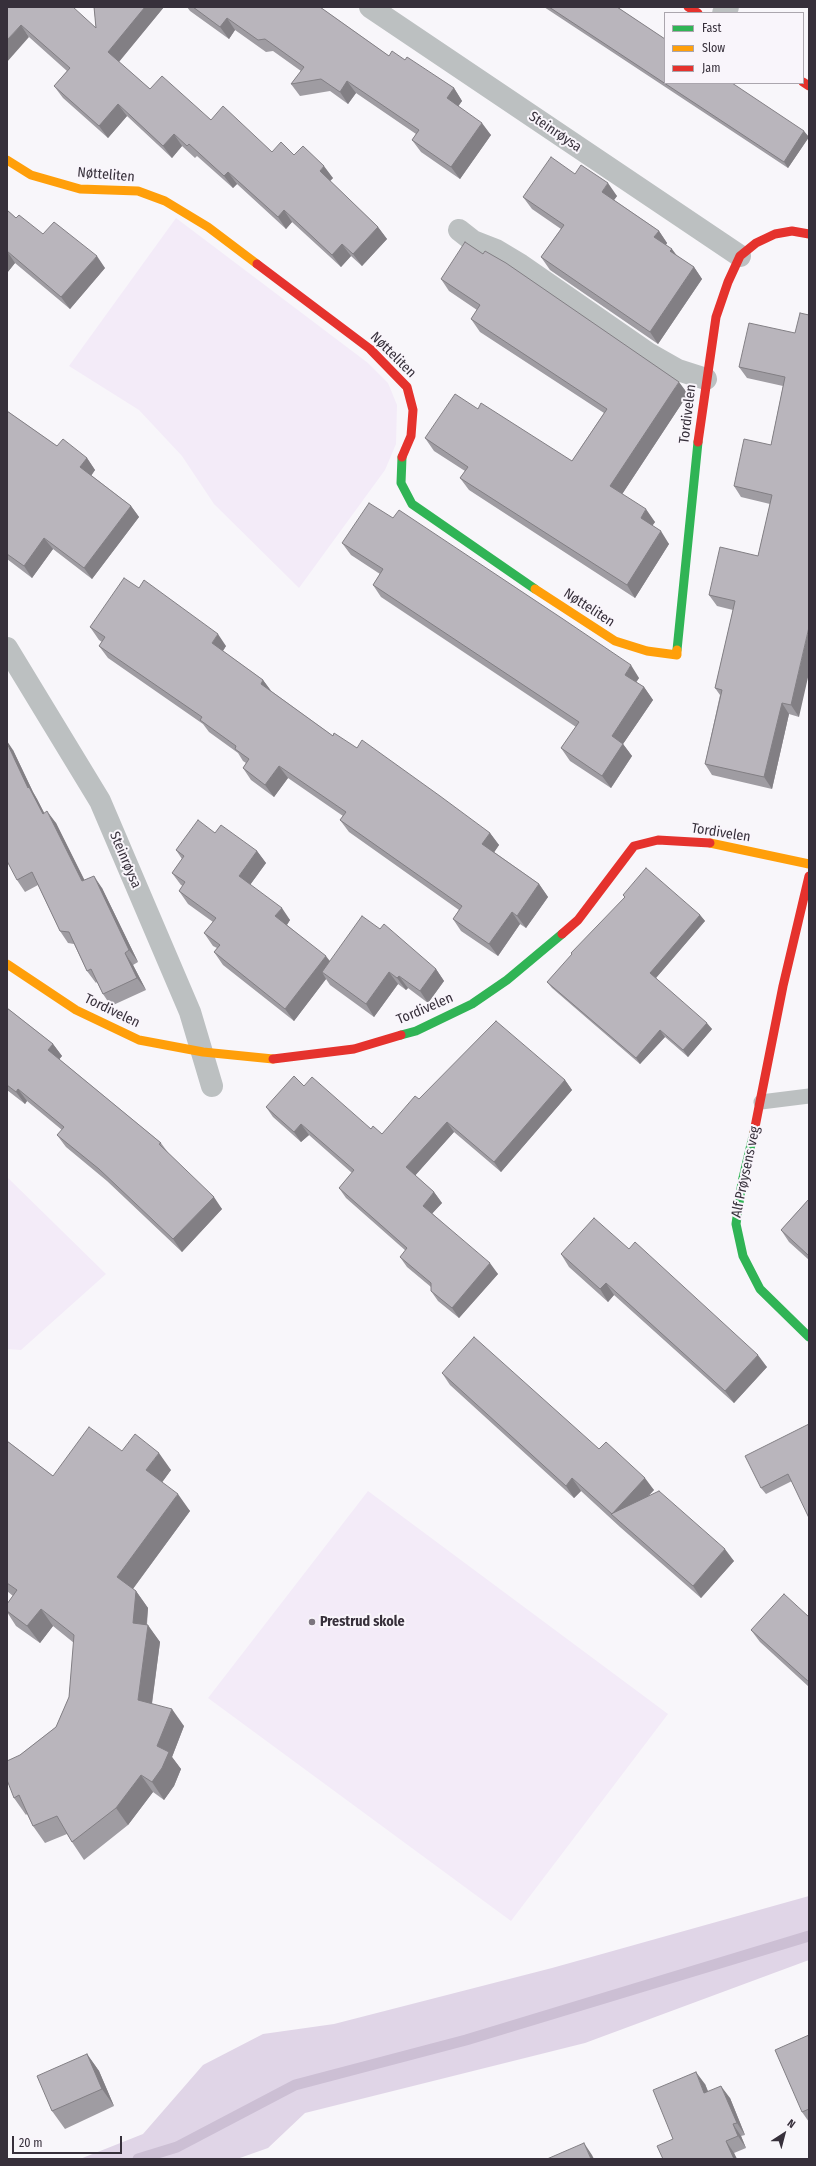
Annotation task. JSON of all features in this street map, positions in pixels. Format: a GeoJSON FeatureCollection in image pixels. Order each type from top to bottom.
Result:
{"type":"FeatureCollection","features":[{"type":"Feature","properties":{"kind":"street","name":"Steinrøysa"},"geometry":{"type":"LineString","coordinates":[[370,7],[740,256]]}},
{"type":"Feature","properties":{"kind":"street","name":"Nøtteliten"},"geometry":{"type":"LineString","coordinates":[[7,160],[31,175],[80,189],[138,191],[165,201],[208,227],[370,349],[407,387],[413,410],[411,436],[402,457],[401,483],[412,504],[615,642],[647,651],[677,655]]}},
{"type":"Feature","properties":{"kind":"street"},"geometry":{"type":"LineString","coordinates":[[459,230],[473,241],[496,250],[521,265],[648,353],[678,370],[706,379]]}},
{"type":"Feature","properties":{"kind":"street","name":"Tordivelen"},"geometry":{"type":"LineString","coordinates":[[677,655],[693,487],[706,379],[716,317],[728,282],[740,256],[756,243],[776,234],[792,231],[809,234]]}},
{"type":"Feature","properties":{"kind":"street","name":"Steinrøysa"},"geometry":{"type":"LineString","coordinates":[[7,648],[100,801],[190,1012],[212,1086]]}},
{"type":"Feature","properties":{"kind":"street","name":"Tordivelen"},"geometry":{"type":"LineString","coordinates":[[7,964],[76,1010],[139,1040],[203,1052],[279,1060],[354,1049],[416,1030],[442,1020],[472,1004],[507,980],[578,920],[634,846],[658,840],[703,842],[809,864]]}},
{"type":"Feature","properties":{"kind":"street","name":"Alf Prøysens veg"},"geometry":{"type":"LineString","coordinates":[[809,876],[783,986],[761,1102],[742,1182],[736,1224],[743,1256],[760,1289],[809,1337]]}},
{"type":"Feature","properties":{"kind":"lane"},"geometry":{"type":"LineString","coordinates":[[761,1102],[809,1096]]}},
{"type":"Feature","properties":{"kind":"shaded area"},"geometry":{"type":"Polygon","coordinates":[[[176,218],[368,363],[388,383],[397,405],[396,444],[385,470],[299,588],[214,504],[182,456],[139,410],[69,366],[176,218]]]}},
{"type":"Feature","properties":{"kind":"shaded area"},"geometry":{"type":"Polygon","coordinates":[[[7,1177],[106,1274],[21,1350],[7,1349],[7,1177]]]}},
{"type":"Feature","properties":{"kind":"shaded area"},"geometry":{"type":"Polygon","coordinates":[[[368,1491],[668,1714],[511,1921],[208,1698],[368,1491]]]}},
{"type":"Feature","properties":{"kind":"shaded area"},"geometry":{"type":"Polygon","coordinates":[[[809,1896],[809,1960],[585,2043],[305,2113],[268,2148],[237,2159],[80,2159],[143,2134],[203,2065],[263,2034],[334,2024],[552,1968],[809,1896]]]}},
{"type":"Feature","properties":{"kind":"building"},"geometry":{"type":"Polygon","coordinates":[[[7,7],[73,7],[96,28],[94,7],[145,7],[108,52],[150,89],[162,76],[211,120],[223,106],[272,152],[281,142],[294,155],[303,146],[324,166],[320,171],[378,227],[353,254],[342,244],[332,255],[284,210],[278,217],[228,172],[224,176],[189,144],[187,146],[174,134],[163,146],[118,104],[99,126],[54,86],[70,68],[21,25],[7,40],[7,7]]]}},
{"type":"Feature","properties":{"kind":"building"},"geometry":{"type":"Polygon","coordinates":[[[193,7],[320,7],[389,56],[392,51],[405,60],[407,57],[454,88],[447,98],[482,123],[451,167],[412,140],[419,130],[347,81],[340,92],[321,79],[291,84],[304,67],[265,39],[258,40],[227,18],[220,27],[193,7]]]}},
{"type":"Feature","properties":{"kind":"building"},"geometry":{"type":"Polygon","coordinates":[[[549,7],[617,7],[664,38],[664,83],[549,7]]]}},
{"type":"Feature","properties":{"kind":"building"},"geometry":{"type":"Polygon","coordinates":[[[666,84],[734,84],[804,131],[784,162],[666,84]]]}},
{"type":"Feature","properties":{"kind":"building"},"geometry":{"type":"Polygon","coordinates":[[[551,157],[575,174],[581,165],[608,183],[602,192],[659,231],[654,237],[672,249],[670,251],[694,267],[650,332],[541,257],[564,225],[523,197],[551,157]]]}},
{"type":"Feature","properties":{"kind":"building"},"geometry":{"type":"Polygon","coordinates":[[[7,210],[16,218],[19,215],[43,234],[54,222],[97,256],[61,297],[7,251],[7,210]]]}},
{"type":"Feature","properties":{"kind":"building"},"geometry":{"type":"Polygon","coordinates":[[[465,242],[483,254],[485,251],[506,263],[679,382],[610,486],[646,509],[641,518],[661,531],[627,585],[460,478],[468,467],[425,438],[455,394],[478,409],[481,403],[572,461],[607,409],[471,319],[480,305],[441,279],[465,242]]]}},
{"type":"Feature","properties":{"kind":"building"},"geometry":{"type":"Polygon","coordinates":[[[800,313],[809,315],[809,627],[791,705],[782,703],[764,777],[705,764],[722,690],[715,688],[735,601],[709,595],[720,547],[758,556],[772,495],[734,486],[744,439],[771,445],[785,377],[739,367],[749,323],[795,333],[800,313]]]}},
{"type":"Feature","properties":{"kind":"building"},"geometry":{"type":"Polygon","coordinates":[[[7,411],[57,446],[63,439],[87,458],[80,467],[131,506],[84,568],[44,538],[24,566],[7,554],[7,411]]]}},
{"type":"Feature","properties":{"kind":"building"},"geometry":{"type":"Polygon","coordinates":[[[369,503],[393,518],[399,510],[631,665],[625,675],[644,687],[612,736],[623,744],[602,776],[561,748],[579,722],[373,585],[383,569],[342,543],[369,503]]]}},
{"type":"Feature","properties":{"kind":"building"},"geometry":{"type":"Polygon","coordinates":[[[124,578],[139,588],[144,580],[218,634],[212,643],[263,680],[261,684],[333,736],[334,733],[357,748],[362,740],[490,833],[482,844],[539,884],[517,916],[512,912],[489,944],[453,919],[462,906],[340,820],[346,812],[279,766],[265,785],[243,768],[249,759],[235,749],[236,746],[200,720],[202,717],[99,646],[105,637],[90,627],[124,578]]]}},
{"type":"Feature","properties":{"kind":"building"},"geometry":{"type":"Polygon","coordinates":[[[7,743],[28,788],[29,787],[43,814],[47,811],[82,881],[94,876],[129,950],[125,953],[137,978],[103,994],[91,969],[87,971],[69,932],[60,931],[32,872],[17,880],[7,861],[7,743]]]}},
{"type":"Feature","properties":{"kind":"building"},"geometry":{"type":"Polygon","coordinates":[[[198,820],[215,833],[221,825],[257,851],[239,876],[282,908],[275,916],[326,956],[285,1009],[214,952],[220,945],[204,933],[216,918],[179,891],[185,882],[172,873],[184,856],[176,850],[198,820]]]}},
{"type":"Feature","properties":{"kind":"building"},"geometry":{"type":"Polygon","coordinates":[[[646,868],[700,915],[650,973],[707,1023],[683,1050],[660,1030],[636,1058],[547,982],[572,954],[571,953],[625,897],[623,895],[646,868]]]}},
{"type":"Feature","properties":{"kind":"building"},"geometry":{"type":"Polygon","coordinates":[[[362,916],[380,929],[384,924],[436,969],[420,991],[399,976],[397,978],[389,972],[366,1004],[322,972],[362,916]]]}},
{"type":"Feature","properties":{"kind":"building"},"geometry":{"type":"Polygon","coordinates":[[[7,1008],[53,1044],[48,1050],[161,1143],[159,1144],[214,1197],[173,1239],[99,1169],[57,1135],[64,1127],[18,1089],[16,1092],[7,1085],[7,1008]]]}},
{"type":"Feature","properties":{"kind":"building"},"geometry":{"type":"Polygon","coordinates":[[[496,1021],[565,1080],[494,1162],[447,1122],[406,1167],[434,1192],[423,1206],[490,1263],[452,1308],[431,1291],[431,1283],[400,1257],[407,1248],[339,1188],[354,1170],[301,1124],[294,1132],[266,1107],[294,1076],[304,1086],[312,1077],[371,1129],[373,1126],[382,1134],[415,1096],[419,1099],[496,1021]]]}},
{"type":"Feature","properties":{"kind":"building"},"geometry":{"type":"Polygon","coordinates":[[[809,1199],[809,1256],[781,1230],[809,1199]]]}},
{"type":"Feature","properties":{"kind":"building"},"geometry":{"type":"Polygon","coordinates":[[[594,1218],[629,1249],[635,1242],[758,1355],[725,1391],[606,1283],[600,1289],[561,1254],[594,1218]]]}},
{"type":"Feature","properties":{"kind":"building"},"geometry":{"type":"Polygon","coordinates":[[[474,1337],[599,1449],[606,1442],[645,1478],[612,1514],[572,1478],[566,1486],[442,1373],[474,1337]]]}},
{"type":"Feature","properties":{"kind":"building"},"geometry":{"type":"Polygon","coordinates":[[[809,1424],[809,1518],[788,1474],[761,1488],[745,1456],[809,1424]]]}},
{"type":"Feature","properties":{"kind":"building"},"geometry":{"type":"Polygon","coordinates":[[[89,1427],[122,1451],[135,1434],[159,1453],[146,1470],[178,1494],[117,1577],[136,1591],[133,1623],[148,1625],[138,1700],[172,1709],[157,1746],[169,1752],[162,1768],[152,1782],[141,1775],[116,1808],[72,1842],[57,1816],[33,1826],[19,1795],[14,1798],[7,1780],[7,1761],[20,1755],[56,1727],[69,1697],[74,1635],[41,1609],[27,1626],[7,1611],[7,1604],[17,1590],[7,1583],[7,1441],[53,1476],[89,1427]]]}},
{"type":"Feature","properties":{"kind":"building"},"geometry":{"type":"Polygon","coordinates":[[[659,1491],[725,1549],[693,1586],[611,1514],[659,1491]]]}},
{"type":"Feature","properties":{"kind":"building"},"geometry":{"type":"Polygon","coordinates":[[[784,1594],[809,1617],[809,1682],[751,1630],[784,1594]]]}},
{"type":"Feature","properties":{"kind":"building"},"geometry":{"type":"Polygon","coordinates":[[[809,2035],[809,2109],[802,2112],[775,2050],[809,2035]]]}},
{"type":"Feature","properties":{"kind":"building"},"geometry":{"type":"Polygon","coordinates":[[[87,2054],[102,2089],[52,2111],[37,2076],[87,2054]]]}},
{"type":"Feature","properties":{"kind":"building"},"geometry":{"type":"Polygon","coordinates":[[[696,2072],[704,2093],[721,2086],[737,2123],[733,2124],[738,2136],[726,2141],[734,2159],[663,2159],[657,2146],[673,2139],[653,2090],[696,2072]]]}},
{"type":"Feature","properties":{"kind":"building"},"geometry":{"type":"Polygon","coordinates":[[[584,2143],[591,2159],[547,2159],[584,2143]]]}},
{"type":"Feature","properties":{"kind":"waterway"},"geometry":{"type":"LineString","coordinates":[[138,2159],[177,2147],[295,2085],[466,2040],[809,1936]]}},
{"type":"Feature","properties":{"kind":"traffic: fast"},"geometry":{"type":"LineString","coordinates":[[677,650],[698,442]]}},
{"type":"Feature","properties":{"kind":"traffic: fast"},"geometry":{"type":"LineString","coordinates":[[402,457],[401,483],[412,504],[535,589]]}},
{"type":"Feature","properties":{"kind":"traffic: fast"},"geometry":{"type":"LineString","coordinates":[[401,1035],[416,1031],[472,1004],[507,980],[562,934]]}},
{"type":"Feature","properties":{"kind":"traffic: fast"},"geometry":{"type":"LineString","coordinates":[[754,1132],[742,1182],[736,1224],[743,1256],[760,1289],[809,1337]]}},
{"type":"Feature","properties":{"kind":"traffic: slow"},"geometry":{"type":"LineString","coordinates":[[7,160],[31,175],[80,189],[138,191],[165,201],[208,227],[257,264]]}},
{"type":"Feature","properties":{"kind":"traffic: slow"},"geometry":{"type":"LineString","coordinates":[[535,589],[615,641],[647,651],[677,655],[677,650]]}},
{"type":"Feature","properties":{"kind":"traffic: slow"},"geometry":{"type":"LineString","coordinates":[[710,843],[809,864]]}},
{"type":"Feature","properties":{"kind":"traffic: slow"},"geometry":{"type":"LineString","coordinates":[[7,964],[76,1010],[139,1040],[203,1052],[273,1059]]}},
{"type":"Feature","properties":{"kind":"traffic: jam"},"geometry":{"type":"LineString","coordinates":[[688,7],[696,12]]}},
{"type":"Feature","properties":{"kind":"traffic: jam"},"geometry":{"type":"LineString","coordinates":[[804,83],[809,86]]}},
{"type":"Feature","properties":{"kind":"traffic: jam"},"geometry":{"type":"LineString","coordinates":[[698,442],[716,317],[728,282],[740,256],[756,243],[775,234],[792,231],[809,234]]}},
{"type":"Feature","properties":{"kind":"traffic: jam"},"geometry":{"type":"LineString","coordinates":[[257,264],[370,349],[407,387],[413,410],[411,436],[402,457]]}},
{"type":"Feature","properties":{"kind":"traffic: jam"},"geometry":{"type":"LineString","coordinates":[[562,934],[578,920],[634,846],[658,840],[710,843]]}},
{"type":"Feature","properties":{"kind":"traffic: jam"},"geometry":{"type":"LineString","coordinates":[[754,1132],[783,986],[809,876]]}},
{"type":"Feature","properties":{"kind":"traffic: jam"},"geometry":{"type":"LineString","coordinates":[[273,1059],[354,1049],[401,1035]]}},
{"type":"Feature","properties":{"kind":"place","name":"Prestrud skole"},"geometry":{"type":"Point","coordinates":[312,1622]}}]}
